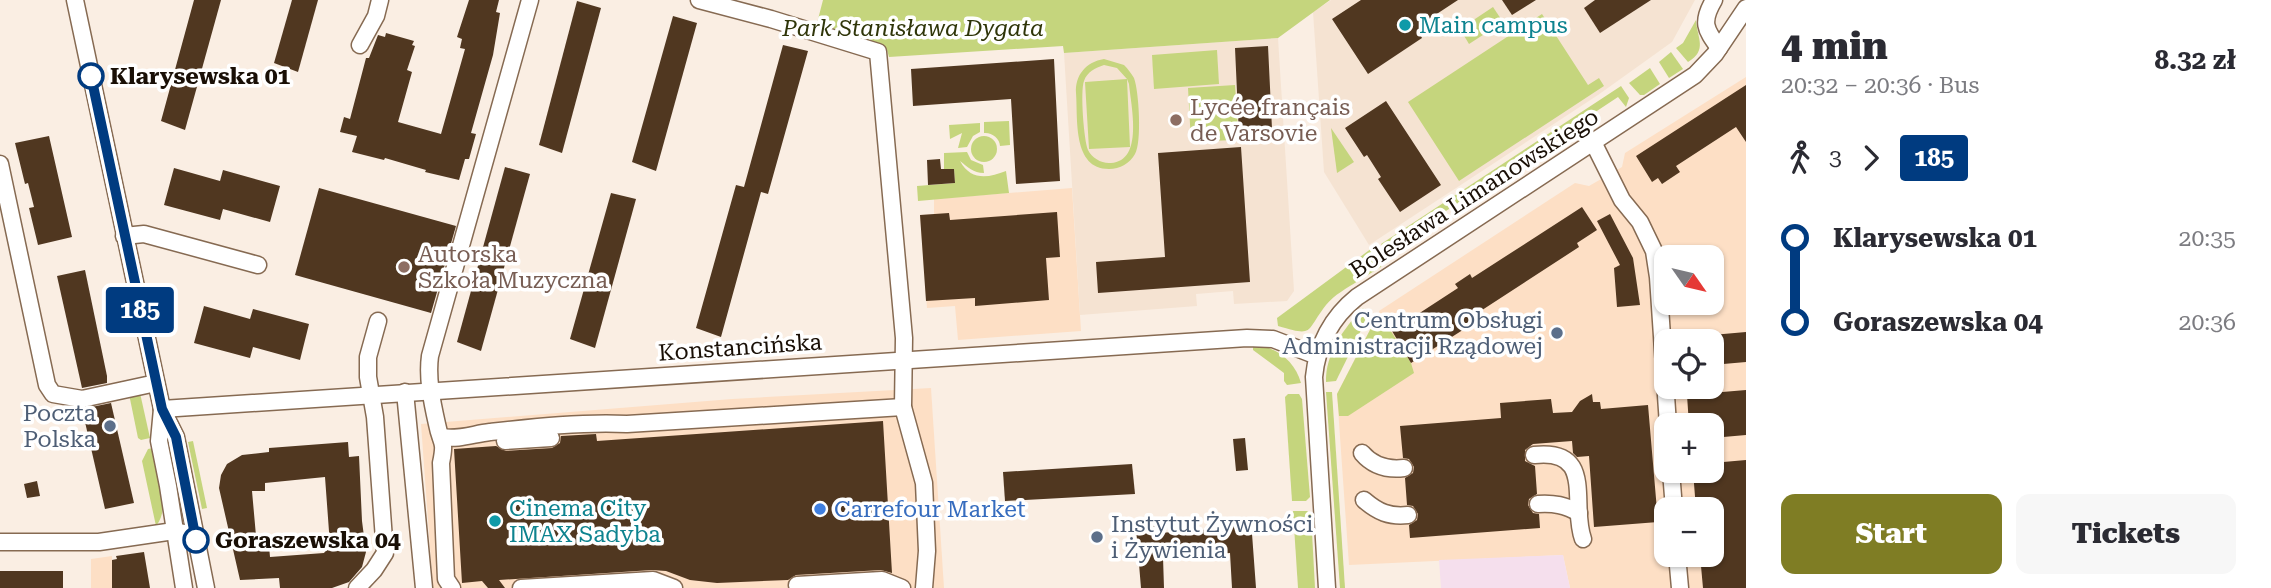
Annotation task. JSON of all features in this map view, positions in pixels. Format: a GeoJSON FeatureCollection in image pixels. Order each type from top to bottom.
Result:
{"type":"FeatureCollection","features":[{"type":"Feature","properties":{"kind":"street"},"geometry":{"type":"LineString","coordinates":[[75,0],[156,383],[162,409],[176,437],[206,588]]}},
{"type":"Feature","properties":{"kind":"street"},"geometry":{"type":"LineString","coordinates":[[360,46],[376,16],[380,0]]}},
{"type":"Feature","properties":{"kind":"street"},"geometry":{"type":"LineString","coordinates":[[452,588],[446,579],[440,463],[444,447],[437,429],[428,376],[430,356],[530,0]]}},
{"type":"Feature","properties":{"kind":"street"},"geometry":{"type":"LineString","coordinates":[[699,0],[878,52],[905,359],[903,407],[924,483],[928,551],[924,588]]}},
{"type":"Feature","properties":{"kind":"street"},"geometry":{"type":"LineString","coordinates":[[1714,0],[1705,18],[1705,24],[1719,48]]}},
{"type":"Feature","properties":{"kind":"street","name":"Bolesława Limanowskiego"},"geometry":{"type":"LineString","coordinates":[[1327,588],[1314,388],[1317,356],[1336,319],[1357,297],[1695,75],[1745,14]]}},
{"type":"Feature","properties":{"kind":"street"},"geometry":{"type":"LineString","coordinates":[[1593,142],[1622,200],[1640,222],[1654,251],[1667,413]]}},
{"type":"Feature","properties":{"kind":"street"},"geometry":{"type":"LineString","coordinates":[[0,164],[47,385],[53,394],[82,399],[156,383]]}},
{"type":"Feature","properties":{"kind":"street"},"geometry":{"type":"LineString","coordinates":[[124,236],[147,234],[258,265]]}},
{"type":"Feature","properties":{"kind":"street"},"geometry":{"type":"LineString","coordinates":[[357,588],[385,554],[372,395],[368,377],[368,357],[378,321]]}},
{"type":"Feature","properties":{"kind":"street","name":"Konstancińska"},"geometry":{"type":"LineString","coordinates":[[162,409],[1265,337],[1317,356]]}},
{"type":"Feature","properties":{"kind":"street"},"geometry":{"type":"LineString","coordinates":[[405,393],[424,588]]}},
{"type":"Feature","properties":{"kind":"street"},"geometry":{"type":"LineString","coordinates":[[466,438],[485,432],[592,423],[627,424],[903,407]]}},
{"type":"Feature","properties":{"kind":"street"},"geometry":{"type":"LineString","coordinates":[[162,409],[159,441],[184,588]]}},
{"type":"Feature","properties":{"kind":"street"},"geometry":{"type":"LineString","coordinates":[[441,437],[489,442],[551,438]]}},
{"type":"Feature","properties":{"kind":"street"},"geometry":{"type":"LineString","coordinates":[[1362,453],[1371,463],[1393,469],[1404,468]]}},
{"type":"Feature","properties":{"kind":"street"},"geometry":{"type":"LineString","coordinates":[[1534,455],[1547,454],[1571,464],[1576,473],[1583,539]]}},
{"type":"Feature","properties":{"kind":"street"},"geometry":{"type":"LineString","coordinates":[[1364,500],[1393,517],[1408,515]]}},
{"type":"Feature","properties":{"kind":"street"},"geometry":{"type":"LineString","coordinates":[[1538,504],[1568,506],[1579,513]]}},
{"type":"Feature","properties":{"kind":"street"},"geometry":{"type":"LineString","coordinates":[[0,542],[99,542],[174,531],[190,534],[196,540]]}},
{"type":"Feature","properties":{"kind":"street"},"geometry":{"type":"LineString","coordinates":[[1678,567],[1680,588]]}},
{"type":"Feature","properties":{"kind":"street"},"geometry":{"type":"LineString","coordinates":[[797,585],[882,579],[902,588]]}},
{"type":"Feature","properties":{"kind":"street"},"geometry":{"type":"LineString","coordinates":[[521,588],[653,580],[674,588]]}},
{"type":"Feature","properties":{"kind":"shaded area"},"geometry":{"type":"Polygon","coordinates":[[[1331,0],[1695,0],[1672,42],[1598,95],[1369,245],[1324,172],[1313,12],[1331,0]]]}},
{"type":"Feature","properties":{"kind":"shaded area","name":"Lycée français de Varsovie"},"geometry":{"type":"Polygon","coordinates":[[[1278,38],[1294,291],[1287,301],[1234,304],[1233,291],[1196,294],[1197,306],[1080,315],[1064,53],[1278,38]]]}},
{"type":"Feature","properties":{"kind":"shaded area","name":"Centrum Obsługi Administracji Rządowej"},"geometry":{"type":"Polygon","coordinates":[[[1746,77],[1746,588],[1570,588],[1563,555],[1349,565],[1337,394],[1372,326],[1381,317],[1379,311],[1575,183],[1589,186],[1622,167],[1625,153],[1746,77]]]}},
{"type":"Feature","properties":{"kind":"shaded area"},"geometry":{"type":"Polygon","coordinates":[[[1072,188],[1081,331],[958,340],[955,306],[927,308],[920,215],[934,214],[934,199],[1072,188]]]}},
{"type":"Feature","properties":{"kind":"shaded area"},"geometry":{"type":"Polygon","coordinates":[[[931,388],[944,588],[433,588],[421,424],[732,399],[931,388]]]}},
{"type":"Feature","properties":{"kind":"shaded area"},"geometry":{"type":"Polygon","coordinates":[[[1563,555],[1570,588],[1441,588],[1439,560],[1563,555]]]}},
{"type":"Feature","properties":{"kind":"shaded area"},"geometry":{"type":"Polygon","coordinates":[[[112,556],[112,588],[91,588],[91,559],[112,556]]]}},
{"type":"Feature","properties":{"kind":"green space","name":"Park Stanisława Dygata"},"geometry":{"type":"Polygon","coordinates":[[[823,0],[1330,0],[1278,38],[1064,53],[1063,46],[889,57],[887,50],[816,27],[823,0]]]}},
{"type":"Feature","properties":{"kind":"green space"},"geometry":{"type":"Polygon","coordinates":[[[1493,7],[1503,22],[1469,44],[1460,29],[1493,7]]]}},
{"type":"Feature","properties":{"kind":"green space"},"geometry":{"type":"Polygon","coordinates":[[[1542,14],[1588,85],[1599,78],[1604,86],[1459,181],[1408,102],[1542,14]]]}},
{"type":"Feature","properties":{"kind":"green space"},"geometry":{"type":"Polygon","coordinates":[[[1696,20],[1700,48],[1688,62],[1676,48],[1683,43],[1696,20]]]}},
{"type":"Feature","properties":{"kind":"green space"},"geometry":{"type":"Polygon","coordinates":[[[1217,50],[1219,84],[1154,89],[1152,55],[1217,50]]]}},
{"type":"Feature","properties":{"kind":"green space"},"geometry":{"type":"Polygon","coordinates":[[[1671,52],[1683,69],[1669,78],[1659,62],[1671,52]]]}},
{"type":"Feature","properties":{"kind":"green space"},"geometry":{"type":"Polygon","coordinates":[[[1104,59],[1124,65],[1134,78],[1137,94],[1137,148],[1127,163],[1113,169],[1097,167],[1089,161],[1079,140],[1077,81],[1087,66],[1104,59]],[[1104,65],[1087,75],[1084,81],[1082,105],[1088,150],[1101,161],[1111,163],[1121,160],[1132,143],[1133,118],[1129,84],[1117,68],[1104,65]]]}},
{"type":"Feature","properties":{"kind":"green space"},"geometry":{"type":"Polygon","coordinates":[[[1650,68],[1660,84],[1640,95],[1629,83],[1650,68]]]}},
{"type":"Feature","properties":{"kind":"green space"},"geometry":{"type":"Polygon","coordinates":[[[1127,79],[1130,147],[1089,149],[1085,82],[1127,79]]]}},
{"type":"Feature","properties":{"kind":"green space"},"geometry":{"type":"Polygon","coordinates":[[[1235,85],[1238,128],[1233,129],[1233,140],[1191,142],[1188,88],[1235,85]]]}},
{"type":"Feature","properties":{"kind":"green space"},"geometry":{"type":"Polygon","coordinates":[[[1621,86],[1629,98],[1626,107],[1618,97],[1393,246],[1398,255],[1393,258],[1381,244],[1621,86]]]}},
{"type":"Feature","properties":{"kind":"green space"},"geometry":{"type":"Polygon","coordinates":[[[1009,121],[1010,145],[1000,146],[995,136],[984,133],[984,122],[1009,121]]]}},
{"type":"Feature","properties":{"kind":"green space"},"geometry":{"type":"Polygon","coordinates":[[[980,123],[980,132],[973,136],[967,147],[958,148],[962,133],[950,139],[949,125],[980,123]]]}},
{"type":"Feature","properties":{"kind":"green space"},"geometry":{"type":"Polygon","coordinates":[[[1331,128],[1354,162],[1337,173],[1331,128]]]}},
{"type":"Feature","properties":{"kind":"green space"},"geometry":{"type":"Polygon","coordinates":[[[984,136],[993,140],[997,149],[993,158],[984,162],[975,158],[971,149],[975,140],[984,136]]]}},
{"type":"Feature","properties":{"kind":"green space"},"geometry":{"type":"Polygon","coordinates":[[[967,152],[971,160],[983,165],[984,173],[980,173],[960,161],[975,175],[986,176],[1006,171],[1009,193],[918,201],[917,186],[955,183],[954,169],[944,169],[944,153],[967,152]]]}},
{"type":"Feature","properties":{"kind":"green space"},"geometry":{"type":"Polygon","coordinates":[[[1372,248],[1382,263],[1381,267],[1366,276],[1356,260],[1372,248]]]}},
{"type":"Feature","properties":{"kind":"green space"},"geometry":{"type":"Polygon","coordinates":[[[1349,265],[1358,281],[1329,301],[1308,330],[1298,331],[1278,326],[1277,318],[1349,265]]]}},
{"type":"Feature","properties":{"kind":"green space"},"geometry":{"type":"Polygon","coordinates":[[[1363,308],[1368,316],[1336,381],[1326,382],[1329,361],[1337,342],[1363,308]]]}},
{"type":"Feature","properties":{"kind":"green space"},"geometry":{"type":"Polygon","coordinates":[[[1382,317],[1411,363],[1414,373],[1348,416],[1339,416],[1337,394],[1372,326],[1382,317]]]}},
{"type":"Feature","properties":{"kind":"green space"},"geometry":{"type":"Polygon","coordinates":[[[1253,345],[1269,348],[1283,356],[1294,368],[1301,383],[1287,385],[1284,373],[1253,350],[1253,345]]]}},
{"type":"Feature","properties":{"kind":"green space"},"geometry":{"type":"Polygon","coordinates":[[[1326,392],[1332,392],[1345,588],[1340,588],[1326,392]]]}},
{"type":"Feature","properties":{"kind":"green space"},"geometry":{"type":"Polygon","coordinates":[[[140,393],[150,438],[141,440],[138,438],[129,394],[140,393]]]}},
{"type":"Feature","properties":{"kind":"green space"},"geometry":{"type":"Polygon","coordinates":[[[1288,394],[1299,394],[1302,399],[1310,497],[1306,501],[1292,501],[1285,397],[1288,394]]]}},
{"type":"Feature","properties":{"kind":"green space"},"geometry":{"type":"Polygon","coordinates":[[[193,441],[207,508],[202,509],[188,442],[193,441]]]}},
{"type":"Feature","properties":{"kind":"green space"},"geometry":{"type":"Polygon","coordinates":[[[153,448],[163,499],[161,518],[156,526],[142,461],[148,449],[153,448]]]}},
{"type":"Feature","properties":{"kind":"green space"},"geometry":{"type":"Polygon","coordinates":[[[1293,511],[1307,511],[1311,514],[1315,588],[1298,588],[1293,511]]]}},
{"type":"Feature","properties":{"kind":"building"},"geometry":{"type":"Polygon","coordinates":[[[194,0],[221,0],[185,130],[161,121],[194,0]]]}},
{"type":"Feature","properties":{"kind":"building"},"geometry":{"type":"Polygon","coordinates":[[[292,0],[318,0],[298,72],[274,63],[292,0]]]}},
{"type":"Feature","properties":{"kind":"building"},"geometry":{"type":"Polygon","coordinates":[[[469,0],[499,0],[496,12],[500,13],[493,55],[471,133],[476,134],[469,159],[465,159],[459,180],[385,158],[384,160],[352,152],[357,136],[340,132],[344,117],[350,119],[366,58],[369,58],[378,35],[385,37],[386,33],[414,41],[412,45],[415,46],[407,70],[412,72],[398,122],[441,134],[465,49],[460,48],[462,39],[457,37],[469,0]]]}},
{"type":"Feature","properties":{"kind":"building"},"geometry":{"type":"Polygon","coordinates":[[[1361,0],[1458,0],[1423,23],[1426,28],[1419,32],[1422,38],[1368,74],[1332,19],[1361,0]]]}},
{"type":"Feature","properties":{"kind":"building"},"geometry":{"type":"Polygon","coordinates":[[[1502,0],[1536,0],[1512,15],[1502,0]]]}},
{"type":"Feature","properties":{"kind":"building","name":"Main campus"},"geometry":{"type":"Polygon","coordinates":[[[1595,0],[1651,0],[1600,33],[1584,8],[1595,0]]]}},
{"type":"Feature","properties":{"kind":"building"},"geometry":{"type":"Polygon","coordinates":[[[577,1],[601,8],[562,153],[539,145],[577,1]]]}},
{"type":"Feature","properties":{"kind":"building"},"geometry":{"type":"Polygon","coordinates":[[[673,16],[697,23],[656,171],[632,162],[673,16]]]}},
{"type":"Feature","properties":{"kind":"building"},"geometry":{"type":"Polygon","coordinates":[[[783,45],[808,51],[768,194],[761,192],[721,337],[696,328],[736,185],[744,187],[783,45]]]}},
{"type":"Feature","properties":{"kind":"building"},"geometry":{"type":"Polygon","coordinates":[[[1268,46],[1272,129],[1262,130],[1262,135],[1239,136],[1235,48],[1268,46]]]}},
{"type":"Feature","properties":{"kind":"building"},"geometry":{"type":"Polygon","coordinates":[[[1054,59],[1060,181],[1016,184],[1011,99],[913,106],[911,69],[1054,59]]]}},
{"type":"Feature","properties":{"kind":"building"},"geometry":{"type":"Polygon","coordinates":[[[1746,85],[1746,142],[1736,127],[1676,166],[1680,172],[1662,184],[1658,178],[1652,182],[1636,156],[1746,85]]]}},
{"type":"Feature","properties":{"kind":"building"},"geometry":{"type":"Polygon","coordinates":[[[1386,101],[1441,185],[1400,212],[1378,179],[1381,177],[1367,155],[1364,157],[1345,128],[1386,101]]]}},
{"type":"Feature","properties":{"kind":"building"},"geometry":{"type":"Polygon","coordinates":[[[49,136],[72,237],[38,245],[29,208],[34,207],[15,143],[49,136]]]}},
{"type":"Feature","properties":{"kind":"building"},"geometry":{"type":"Polygon","coordinates":[[[1241,147],[1250,282],[1098,293],[1096,262],[1165,257],[1158,153],[1241,147]]]}},
{"type":"Feature","properties":{"kind":"building"},"geometry":{"type":"Polygon","coordinates":[[[940,159],[941,169],[954,169],[955,183],[928,185],[927,160],[940,159]]]}},
{"type":"Feature","properties":{"kind":"building"},"geometry":{"type":"Polygon","coordinates":[[[505,167],[530,174],[481,351],[457,342],[505,167]]]}},
{"type":"Feature","properties":{"kind":"building"},"geometry":{"type":"Polygon","coordinates":[[[174,168],[220,181],[223,170],[280,186],[270,222],[223,209],[220,220],[164,205],[174,168]]]}},
{"type":"Feature","properties":{"kind":"building"},"geometry":{"type":"Polygon","coordinates":[[[319,188],[456,226],[431,313],[295,275],[319,188]]]}},
{"type":"Feature","properties":{"kind":"building"},"geometry":{"type":"Polygon","coordinates":[[[611,193],[636,199],[595,348],[570,339],[611,193]]]}},
{"type":"Feature","properties":{"kind":"building"},"geometry":{"type":"Polygon","coordinates":[[[1582,207],[1597,230],[1577,243],[1579,247],[1476,314],[1480,319],[1411,363],[1392,331],[1458,288],[1455,284],[1470,274],[1472,278],[1582,207]]]}},
{"type":"Feature","properties":{"kind":"building"},"geometry":{"type":"Polygon","coordinates":[[[1057,212],[1060,257],[1046,258],[1049,300],[975,306],[975,298],[926,301],[920,215],[949,213],[950,220],[1057,212]]]}},
{"type":"Feature","properties":{"kind":"building"},"geometry":{"type":"Polygon","coordinates":[[[1610,214],[1633,258],[1640,305],[1617,307],[1614,268],[1620,265],[1597,221],[1610,214]]]}},
{"type":"Feature","properties":{"kind":"building"},"geometry":{"type":"Polygon","coordinates":[[[85,270],[107,383],[82,388],[57,276],[85,270]]]}},
{"type":"Feature","properties":{"kind":"building"},"geometry":{"type":"Polygon","coordinates":[[[204,306],[250,319],[253,309],[309,324],[300,360],[253,347],[250,358],[194,343],[204,306]]]}},
{"type":"Feature","properties":{"kind":"building"},"geometry":{"type":"Polygon","coordinates":[[[1746,332],[1746,362],[1724,364],[1724,334],[1746,332]]]}},
{"type":"Feature","properties":{"kind":"building"},"geometry":{"type":"Polygon","coordinates":[[[1746,390],[1746,435],[1724,437],[1724,413],[1688,413],[1687,399],[1724,399],[1724,392],[1746,390]]]}},
{"type":"Feature","properties":{"kind":"building"},"geometry":{"type":"Polygon","coordinates":[[[1592,394],[1593,402],[1600,402],[1601,409],[1648,405],[1656,497],[1654,522],[1594,527],[1589,456],[1577,457],[1573,453],[1572,441],[1533,444],[1525,450],[1525,461],[1535,466],[1537,494],[1529,499],[1528,505],[1533,513],[1539,514],[1540,528],[1410,538],[1409,525],[1417,520],[1418,514],[1413,506],[1407,505],[1405,478],[1413,473],[1414,467],[1409,459],[1403,458],[1400,426],[1501,418],[1500,403],[1551,399],[1553,413],[1572,412],[1580,401],[1592,394]]]}},
{"type":"Feature","properties":{"kind":"building"},"geometry":{"type":"Polygon","coordinates":[[[111,403],[134,503],[105,509],[82,409],[111,403]]]}},
{"type":"Feature","properties":{"kind":"building"},"geometry":{"type":"Polygon","coordinates":[[[883,421],[892,573],[881,570],[796,575],[788,580],[717,583],[690,580],[666,571],[652,570],[499,580],[505,588],[488,588],[482,581],[462,583],[454,449],[496,446],[506,451],[552,448],[560,443],[561,436],[596,434],[597,441],[883,421]]]}},
{"type":"Feature","properties":{"kind":"building"},"geometry":{"type":"Polygon","coordinates":[[[1245,438],[1248,470],[1236,471],[1233,439],[1245,438]]]}},
{"type":"Feature","properties":{"kind":"building"},"geometry":{"type":"Polygon","coordinates":[[[348,442],[349,457],[359,456],[366,552],[362,567],[349,582],[332,588],[280,588],[279,578],[240,580],[219,488],[221,475],[227,464],[242,455],[269,452],[269,448],[348,442]],[[325,477],[265,483],[265,491],[252,491],[257,547],[269,546],[270,557],[324,553],[330,545],[325,477]]]}},
{"type":"Feature","properties":{"kind":"building"},"geometry":{"type":"Polygon","coordinates":[[[1746,460],[1746,588],[1703,588],[1701,567],[1724,567],[1724,497],[1695,497],[1694,483],[1724,483],[1724,462],[1746,460]]]}},
{"type":"Feature","properties":{"kind":"building"},"geometry":{"type":"Polygon","coordinates":[[[1132,464],[1135,494],[1005,501],[1003,472],[1132,464]]]}},
{"type":"Feature","properties":{"kind":"building"},"geometry":{"type":"Polygon","coordinates":[[[37,481],[40,496],[27,498],[24,484],[37,481]]]}},
{"type":"Feature","properties":{"kind":"building"},"geometry":{"type":"Polygon","coordinates":[[[1251,520],[1256,588],[1232,588],[1230,553],[1163,557],[1164,588],[1141,588],[1136,528],[1159,526],[1159,533],[1229,528],[1228,521],[1251,520]]]}},
{"type":"Feature","properties":{"kind":"building"},"geometry":{"type":"Polygon","coordinates":[[[144,552],[150,588],[112,588],[112,560],[117,559],[116,556],[144,552]]]}},
{"type":"Feature","properties":{"kind":"building"},"geometry":{"type":"Polygon","coordinates":[[[0,571],[63,571],[63,588],[0,588],[0,571]]]}},
{"type":"Feature","properties":{"kind":"bus line","name":"185"},"geometry":{"type":"LineString","coordinates":[[91,76],[162,409],[176,437],[196,540]]}},
{"type":"Feature","properties":{"kind":"place","name":"Main campus"},"geometry":{"type":"Point","coordinates":[1405,25]}},
{"type":"Feature","properties":{"kind":"place","name":"Klarysewska 01"},"geometry":{"type":"Point","coordinates":[91,76]}},
{"type":"Feature","properties":{"kind":"place","name":"Lycée français de Varsovie"},"geometry":{"type":"Point","coordinates":[1176,120]}},
{"type":"Feature","properties":{"kind":"place","name":"Autorska Szkoła Muzyczna"},"geometry":{"type":"Point","coordinates":[404,267]}},
{"type":"Feature","properties":{"kind":"place","name":"Centrum Obsługi Administracji Rządowej"},"geometry":{"type":"Point","coordinates":[1557,333]}},
{"type":"Feature","properties":{"kind":"place","name":"Poczta Polska"},"geometry":{"type":"Point","coordinates":[110,426]}},
{"type":"Feature","properties":{"kind":"place","name":"Carrefour Market"},"geometry":{"type":"Point","coordinates":[820,509]}},
{"type":"Feature","properties":{"kind":"place","name":"Cinema City IMAX Sadyba"},"geometry":{"type":"Point","coordinates":[495,521]}},
{"type":"Feature","properties":{"kind":"place","name":"Instytut Żywności i Żywienia"},"geometry":{"type":"Point","coordinates":[1097,537]}},
{"type":"Feature","properties":{"kind":"place","name":"Goraszewska 04"},"geometry":{"type":"Point","coordinates":[196,540]}}]}
